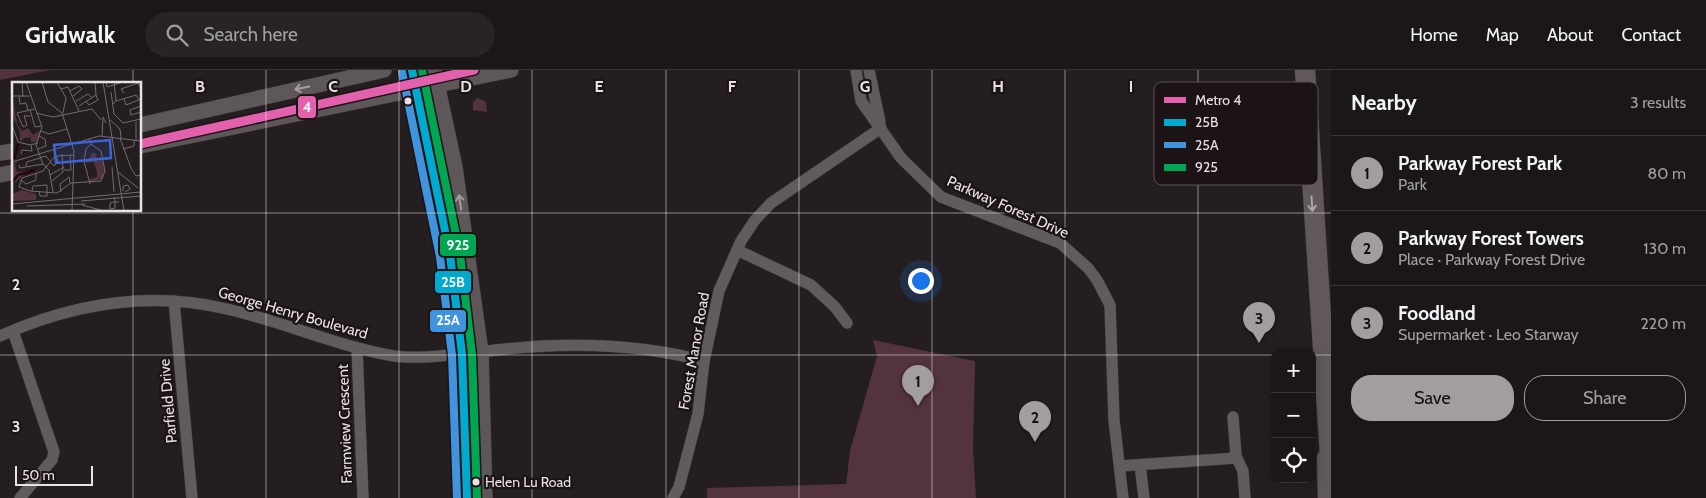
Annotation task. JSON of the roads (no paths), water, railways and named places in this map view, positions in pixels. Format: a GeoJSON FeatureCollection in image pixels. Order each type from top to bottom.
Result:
{"type":"FeatureCollection","features":[{"type":"Feature","properties":{"kind":"highway"},"geometry":{"type":"LineString","coordinates":[[1311,185],[1331,471]]}},
{"type":"Feature","properties":{"kind":"highway"},"geometry":{"type":"LineString","coordinates":[[1327,426],[1328,498]]}},
{"type":"Feature","properties":{"kind":"main road"},"geometry":{"type":"LineString","coordinates":[[141,125],[384,70]]}},
{"type":"Feature","properties":{"kind":"main road"},"geometry":{"type":"LineString","coordinates":[[412,70],[450,255],[462,354],[467,498]]}},
{"type":"Feature","properties":{"kind":"main road"},"geometry":{"type":"LineString","coordinates":[[434,70],[455,167],[482,352],[485,498]]}},
{"type":"Feature","properties":{"kind":"main road"},"geometry":{"type":"LineString","coordinates":[[141,146],[511,70]]}},
{"type":"Feature","properties":{"kind":"street","name":"Parkway Forest Drive"},"geometry":{"type":"LineString","coordinates":[[856,70],[861,101],[901,158],[941,197],[1060,243],[1088,268],[1097,280],[1110,305],[1114,420],[1123,498]]}},
{"type":"Feature","properties":{"kind":"street","name":"Parkway Forest Drive"},"geometry":{"type":"LineString","coordinates":[[869,70],[881,128]]}},
{"type":"Feature","properties":{"kind":"street","name":"Forest Manor Road"},"geometry":{"type":"LineString","coordinates":[[673,498],[679,487],[698,414],[704,361],[719,292],[737,250],[755,220],[771,203],[881,128]]}},
{"type":"Feature","properties":{"kind":"street"},"geometry":{"type":"LineString","coordinates":[[737,250],[811,285],[834,307],[847,323]]}},
{"type":"Feature","properties":{"kind":"street","name":"George Henry Boulevard"},"geometry":{"type":"LineString","coordinates":[[0,336],[53,316],[103,304],[174,301],[223,308],[357,348],[395,356],[420,358],[462,354]]}},
{"type":"Feature","properties":{"kind":"street","name":"Parfield Drive"},"geometry":{"type":"LineString","coordinates":[[174,301],[192,498]]}},
{"type":"Feature","properties":{"kind":"street"},"geometry":{"type":"LineString","coordinates":[[13,330],[54,452],[52,460],[20,498]]}},
{"type":"Feature","properties":{"kind":"street"},"geometry":{"type":"LineString","coordinates":[[482,352],[574,344],[625,347],[704,361]]}},
{"type":"Feature","properties":{"kind":"street","name":"Farmview Crescent"},"geometry":{"type":"LineString","coordinates":[[357,348],[363,498]]}},
{"type":"Feature","properties":{"kind":"street"},"geometry":{"type":"LineString","coordinates":[[1233,418],[1236,458],[1243,471],[1245,498]]}},
{"type":"Feature","properties":{"kind":"street"},"geometry":{"type":"LineString","coordinates":[[1120,466],[1236,458]]}},
{"type":"Feature","properties":{"kind":"street"},"geometry":{"type":"LineString","coordinates":[[1140,465],[1144,498]]}},
{"type":"Feature","properties":{"kind":"metro line","name":"4"},"geometry":{"type":"LineString","coordinates":[[141,144],[474,70]]}},
{"type":"Feature","properties":{"kind":"place","name":"Foodland"},"geometry":{"type":"Point","coordinates":[1259,343]}},
{"type":"Feature","properties":{"kind":"place","name":"Parkway Forest Park"},"geometry":{"type":"Point","coordinates":[918,406]}},
{"type":"Feature","properties":{"kind":"place","name":"Parkway Forest Towers"},"geometry":{"type":"Point","coordinates":[1035,442]}},
{"type":"Feature","properties":{"kind":"place","name":"Helen Lu Road"},"geometry":{"type":"Point","coordinates":[476,482]}}]}
